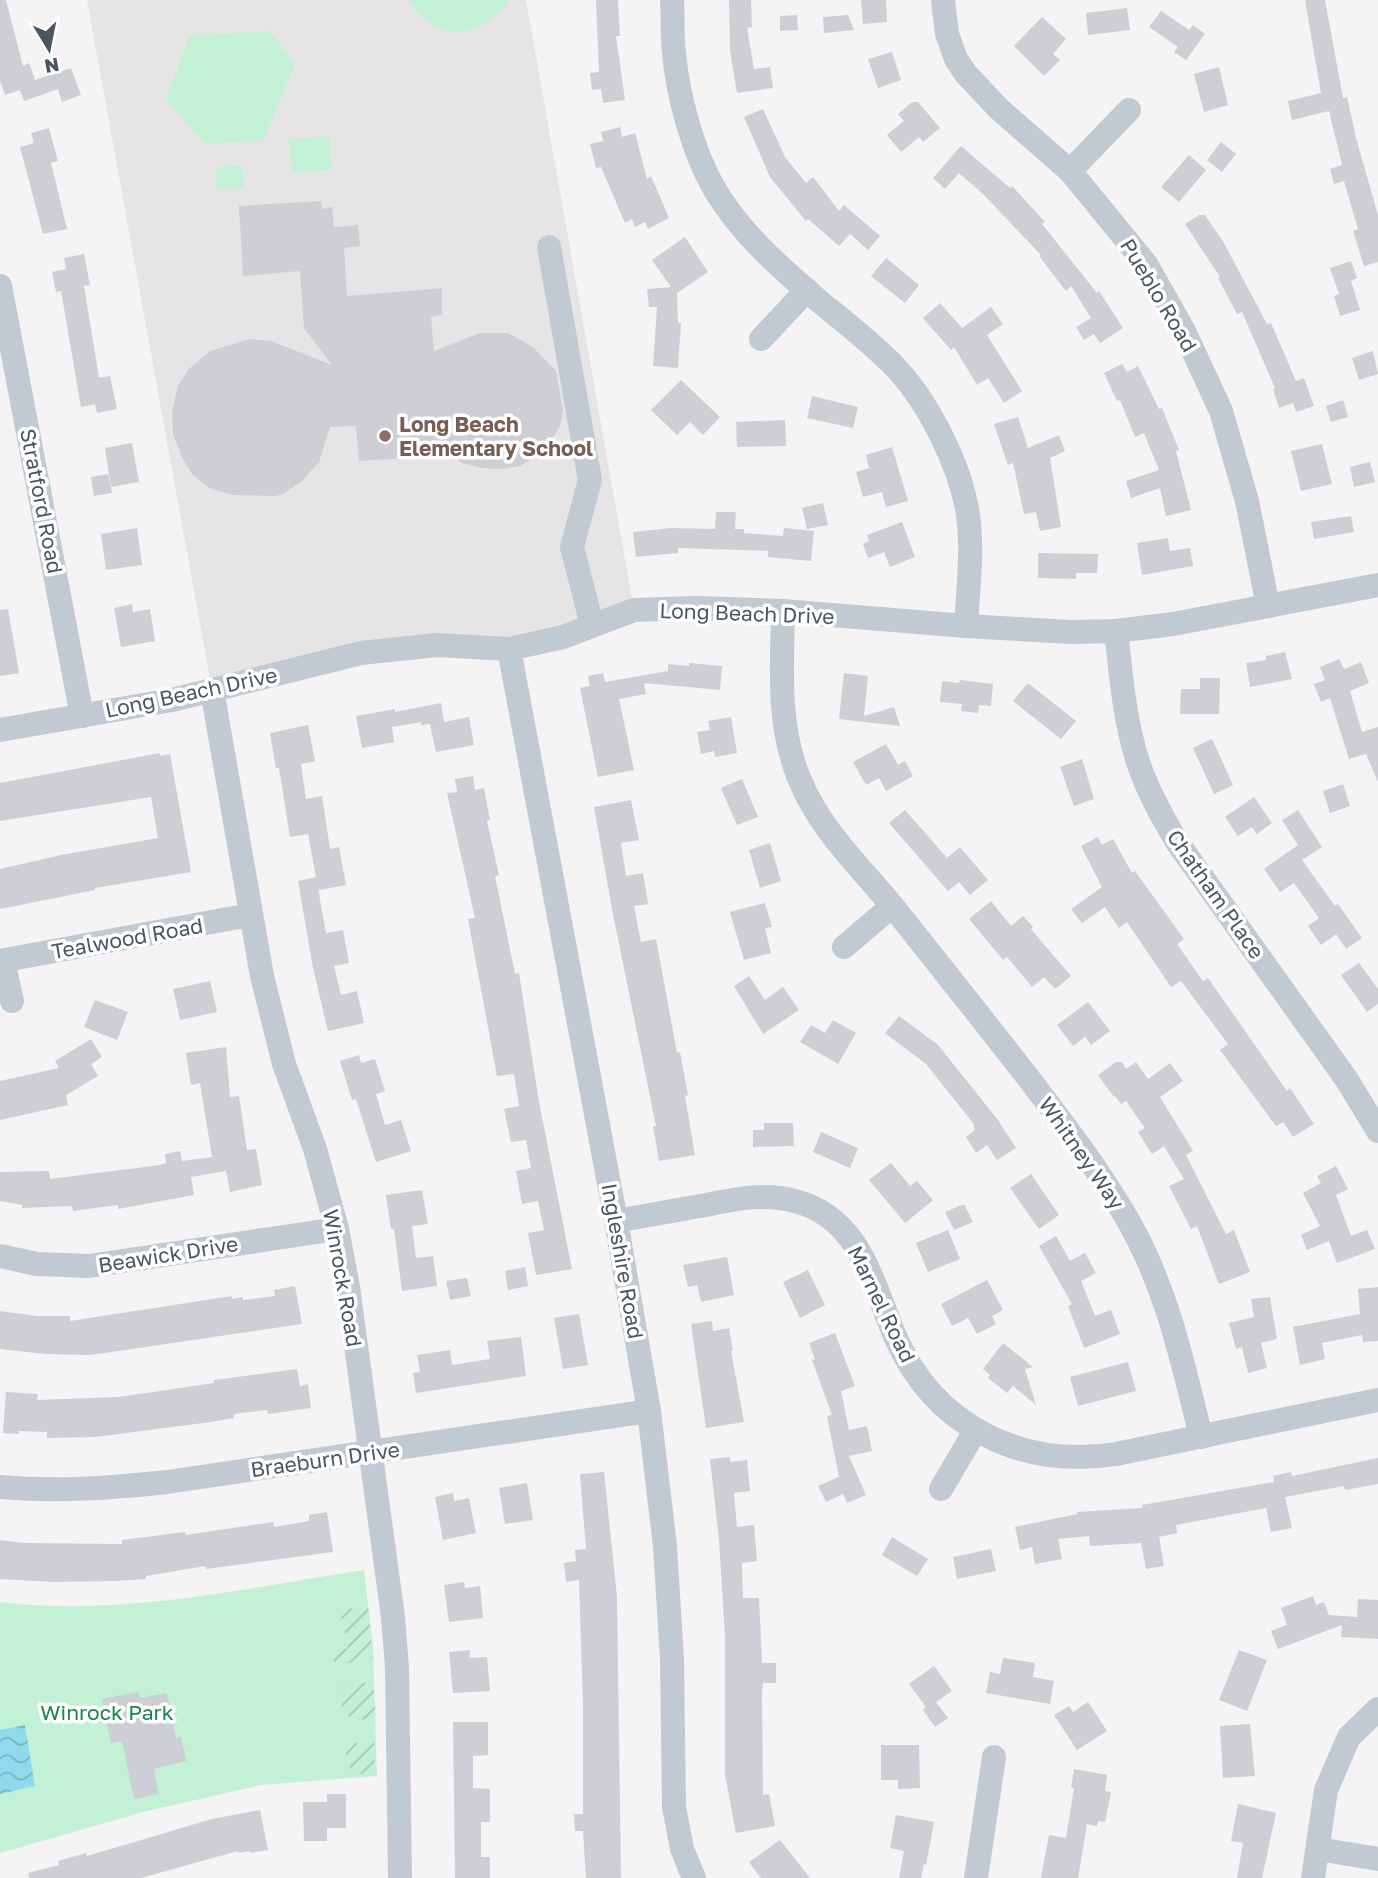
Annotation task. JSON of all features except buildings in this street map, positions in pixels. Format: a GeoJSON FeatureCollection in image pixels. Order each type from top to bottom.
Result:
{"type":"FeatureCollection","features":[{"type":"Feature","properties":{"kind":"street"},"geometry":{"type":"LineString","coordinates":[[672,0],[674,54],[691,138],[727,209],[748,236],[897,369],[937,425],[960,480],[968,515],[966,626]]}},
{"type":"Feature","properties":{"kind":"street","name":"Pueblo Road"},"geometry":{"type":"LineString","coordinates":[[943,0],[947,34],[965,74],[999,109],[1070,172],[1146,264],[1190,342],[1221,411],[1247,501],[1268,606]]}},
{"type":"Feature","properties":{"kind":"street"},"geometry":{"type":"LineString","coordinates":[[1070,172],[1129,110]]}},
{"type":"Feature","properties":{"kind":"street"},"geometry":{"type":"LineString","coordinates":[[549,247],[590,480],[572,547],[592,625]]}},
{"type":"Feature","properties":{"kind":"street","name":"Stratford Road"},"geometry":{"type":"LineString","coordinates":[[0,286],[82,716]]}},
{"type":"Feature","properties":{"kind":"street"},"geometry":{"type":"LineString","coordinates":[[761,340],[807,290]]}},
{"type":"Feature","properties":{"kind":"street","name":"Long Beach Drive"},"geometry":{"type":"LineString","coordinates":[[0,730],[172,700],[361,653],[437,645],[509,649],[563,637],[634,610],[696,608],[783,611],[966,626],[1071,632],[1116,631],[1173,624],[1378,585]]}},
{"type":"Feature","properties":{"kind":"street","name":"Whitney Way"},"geometry":{"type":"LineString","coordinates":[[783,611],[782,710],[786,739],[799,779],[829,833],[892,906],[1076,1139],[1129,1222],[1163,1295],[1184,1364],[1201,1437]]}},
{"type":"Feature","properties":{"kind":"street","name":"Chatham Place"},"geometry":{"type":"LineString","coordinates":[[1116,631],[1127,722],[1137,758],[1159,811],[1177,842],[1348,1080],[1378,1131]]}},
{"type":"Feature","properties":{"kind":"street","name":"Ingleshire Road"},"geometry":{"type":"LineString","coordinates":[[509,649],[617,1221],[649,1411],[667,1581],[672,1659],[674,1807],[682,1849],[694,1878]]}},
{"type":"Feature","properties":{"kind":"street","name":"Winrock Road"},"geometry":{"type":"LineString","coordinates":[[212,690],[250,915],[275,1032],[315,1149],[337,1229],[348,1287],[388,1573],[396,1655],[400,1878]]}},
{"type":"Feature","properties":{"kind":"street"},"geometry":{"type":"LineString","coordinates":[[844,947],[892,906]]}},
{"type":"Feature","properties":{"kind":"street","name":"Tealwood Road"},"geometry":{"type":"LineString","coordinates":[[12,1001],[2,961],[250,915]]}},
{"type":"Feature","properties":{"kind":"street","name":"Marnel Road"},"geometry":{"type":"LineString","coordinates":[[617,1221],[751,1196],[794,1201],[823,1213],[844,1230],[862,1255],[873,1275],[895,1335],[917,1375],[948,1410],[975,1431],[1024,1450],[1081,1458],[1116,1454],[1378,1401]]}},
{"type":"Feature","properties":{"kind":"street","name":"Beawick Drive"},"geometry":{"type":"LineString","coordinates":[[0,1256],[37,1264],[89,1266],[337,1229]]}},
{"type":"Feature","properties":{"kind":"street","name":"Braeburn Drive"},"geometry":{"type":"LineString","coordinates":[[0,1487],[39,1490],[101,1489],[190,1479],[649,1411]]}},
{"type":"Feature","properties":{"kind":"street"},"geometry":{"type":"LineString","coordinates":[[941,1489],[975,1431]]}},
{"type":"Feature","properties":{"kind":"street"},"geometry":{"type":"LineString","coordinates":[[1313,1878],[1325,1790],[1349,1737],[1378,1709]]}},
{"type":"Feature","properties":{"kind":"street"},"geometry":{"type":"LineString","coordinates":[[976,1878],[994,1757]]}},
{"type":"Feature","properties":{"kind":"street"},"geometry":{"type":"LineString","coordinates":[[1318,1849],[1378,1859]]}},
{"type":"Feature","properties":{"kind":"shaded area","name":"Long Beach Elementary School"},"geometry":{"type":"Polygon","coordinates":[[[87,0],[526,0],[634,610],[563,637],[437,645],[212,690],[87,0]]]}},
{"type":"Feature","properties":{"kind":"green space"},"geometry":{"type":"Polygon","coordinates":[[[409,0],[507,0],[508,4],[480,26],[456,32],[429,22],[409,0]]]}},
{"type":"Feature","properties":{"kind":"green space"},"geometry":{"type":"Polygon","coordinates":[[[270,31],[295,64],[264,140],[205,144],[166,100],[189,36],[270,31]]]}},
{"type":"Feature","properties":{"kind":"green space"},"geometry":{"type":"Polygon","coordinates":[[[329,136],[332,170],[292,172],[289,139],[329,136]]]}},
{"type":"Feature","properties":{"kind":"green space"},"geometry":{"type":"Polygon","coordinates":[[[242,165],[244,188],[217,189],[216,168],[242,165]]]}},
{"type":"Feature","properties":{"kind":"green space","name":"Winrock Park"},"geometry":{"type":"Polygon","coordinates":[[[364,1570],[373,1647],[377,1776],[261,1785],[143,1812],[0,1853],[0,1602],[45,1606],[137,1603],[229,1592],[364,1570]]]}},
{"type":"Feature","properties":{"kind":"green space"},"geometry":{"type":"Polygon","coordinates":[[[368,1605],[373,1656],[371,1659],[335,1663],[332,1657],[334,1652],[348,1648],[340,1611],[368,1605]]]}},
{"type":"Feature","properties":{"kind":"green space"},"geometry":{"type":"Polygon","coordinates":[[[373,1681],[376,1716],[360,1720],[351,1718],[342,1706],[343,1688],[373,1681]]]}},
{"type":"Feature","properties":{"kind":"green space"},"geometry":{"type":"Polygon","coordinates":[[[374,1740],[375,1771],[361,1774],[353,1771],[344,1747],[374,1740]]]}},
{"type":"Feature","properties":{"kind":"water"},"geometry":{"type":"Polygon","coordinates":[[[25,1725],[35,1786],[0,1794],[0,1730],[25,1725]]]}},
{"type":"Feature","properties":{"kind":"place","name":"Long Beach Elementary School"},"geometry":{"type":"Point","coordinates":[385,436]}}]}
